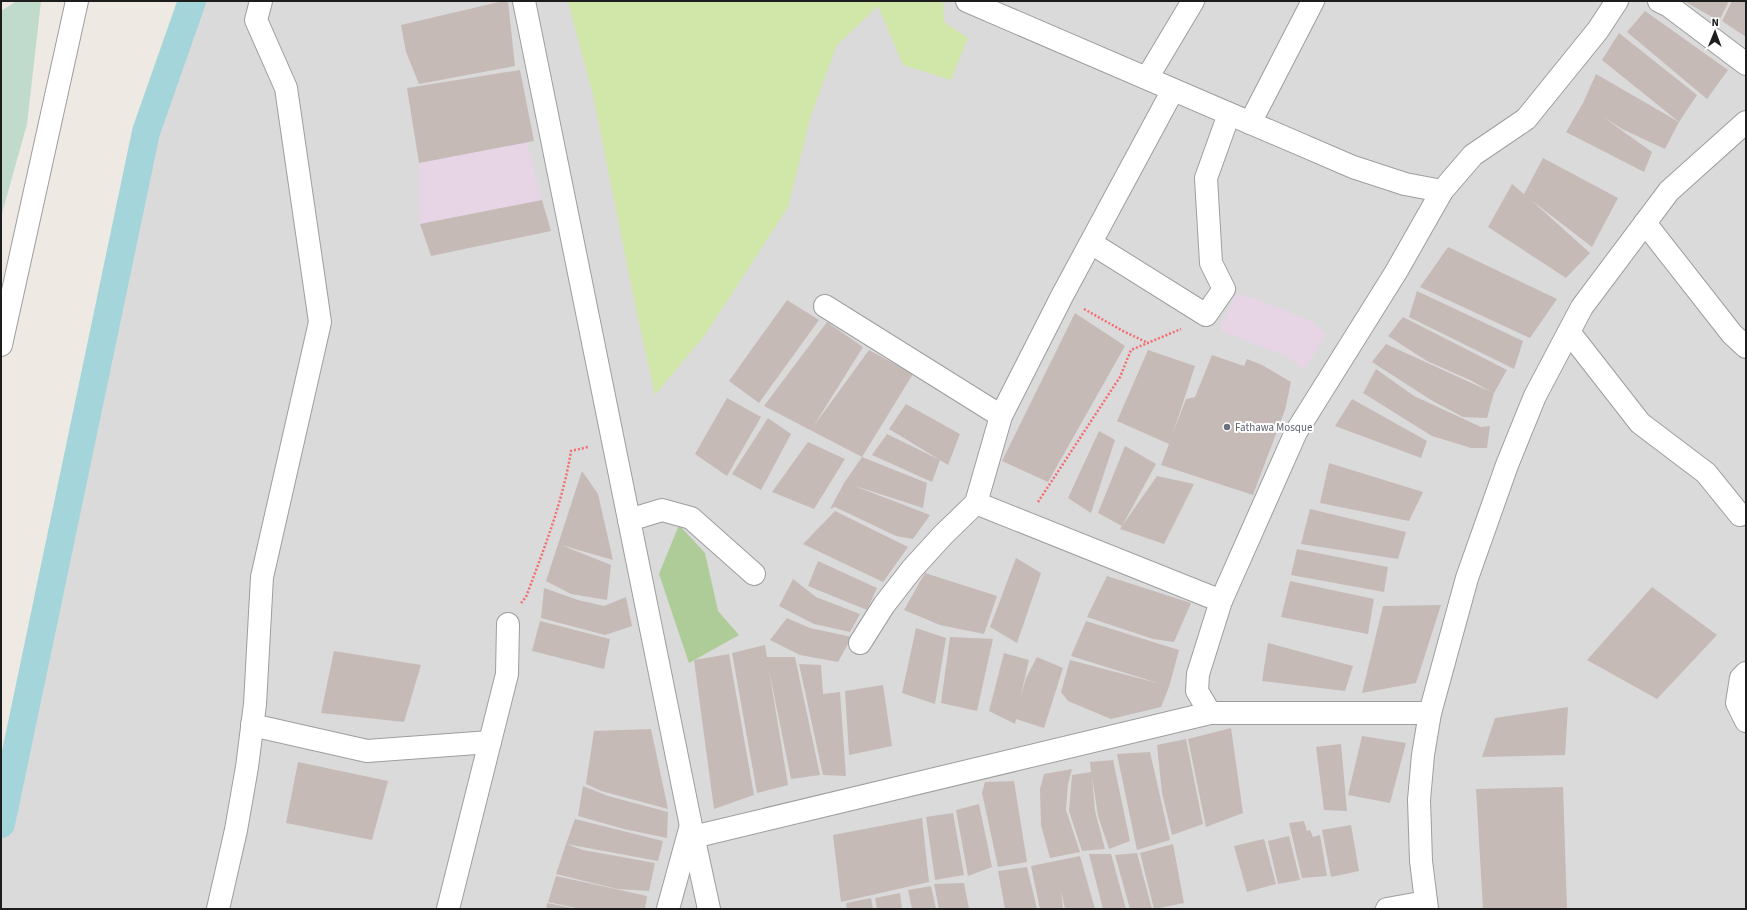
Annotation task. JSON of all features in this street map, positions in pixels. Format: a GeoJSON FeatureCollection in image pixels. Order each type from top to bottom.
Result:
{"type":"FeatureCollection","features":[{"type":"Feature","properties":{"kind":"street"},"geometry":{"type":"LineString","coordinates":[[1,345],[77,1]]}},
{"type":"Feature","properties":{"kind":"street"},"geometry":{"type":"LineString","coordinates":[[218,909],[236,830],[247,767],[260,640],[262,577],[320,322],[286,88],[256,20],[261,1]]}},
{"type":"Feature","properties":{"kind":"street"},"geometry":{"type":"LineString","coordinates":[[524,1],[692,832],[709,909]]}},
{"type":"Feature","properties":{"kind":"street"},"geometry":{"type":"LineString","coordinates":[[967,1],[1353,167],[1405,184],[1442,191]]}},
{"type":"Feature","properties":{"kind":"street"},"geometry":{"type":"LineString","coordinates":[[1146,78],[1193,1]]}},
{"type":"Feature","properties":{"kind":"street"},"geometry":{"type":"LineString","coordinates":[[1250,123],[1313,1]]}},
{"type":"Feature","properties":{"kind":"street"},"geometry":{"type":"LineString","coordinates":[[1210,712],[1197,691],[1198,674],[1221,601],[1296,432],[1396,272],[1442,191],[1473,155],[1526,119],[1598,30],[1617,1]]}},
{"type":"Feature","properties":{"kind":"street"},"geometry":{"type":"LineString","coordinates":[[1659,1],[1669,6],[1746,64]]}},
{"type":"Feature","properties":{"kind":"street"},"geometry":{"type":"LineString","coordinates":[[860,643],[884,605],[912,569],[943,535],[976,503],[1001,416],[1062,296],[1173,90]]}},
{"type":"Feature","properties":{"kind":"street"},"geometry":{"type":"LineString","coordinates":[[1091,243],[1206,315],[1224,289],[1211,263],[1206,178],[1229,114]]}},
{"type":"Feature","properties":{"kind":"street"},"geometry":{"type":"LineString","coordinates":[[1387,909],[1427,905],[1421,861],[1419,800],[1423,755],[1430,713],[1467,578],[1507,465],[1536,396],[1582,307],[1669,190],[1746,122]]}},
{"type":"Feature","properties":{"kind":"street"},"geometry":{"type":"LineString","coordinates":[[1645,223],[1732,334],[1746,347]]}},
{"type":"Feature","properties":{"kind":"street"},"geometry":{"type":"LineString","coordinates":[[825,306],[1001,416]]}},
{"type":"Feature","properties":{"kind":"street"},"geometry":{"type":"LineString","coordinates":[[1569,332],[1640,423],[1706,473],[1740,515]]}},
{"type":"Feature","properties":{"kind":"street"},"geometry":{"type":"LineString","coordinates":[[976,503],[1221,601]]}},
{"type":"Feature","properties":{"kind":"street"},"geometry":{"type":"LineString","coordinates":[[629,520],[662,510],[691,518],[754,574]]}},
{"type":"Feature","properties":{"kind":"street"},"geometry":{"type":"LineString","coordinates":[[448,909],[507,674],[508,624]]}},
{"type":"Feature","properties":{"kind":"street"},"geometry":{"type":"LineString","coordinates":[[1746,673],[1741,678],[1737,702],[1746,721]]}},
{"type":"Feature","properties":{"kind":"street"},"geometry":{"type":"LineString","coordinates":[[692,832],[1210,712],[1430,713]]}},
{"type":"Feature","properties":{"kind":"street"},"geometry":{"type":"LineString","coordinates":[[252,725],[368,751],[490,742]]}},
{"type":"Feature","properties":{"kind":"street"},"geometry":{"type":"LineString","coordinates":[[668,909],[692,832]]}},
{"type":"Feature","properties":{"kind":"path"},"geometry":{"type":"LineString","coordinates":[[1062,296],[1123,331],[1149,343]]}},
{"type":"Feature","properties":{"kind":"path"},"geometry":{"type":"LineString","coordinates":[[1024,522],[1120,377],[1131,350],[1193,324],[1206,315]]}},
{"type":"Feature","properties":{"kind":"path"},"geometry":{"type":"LineString","coordinates":[[508,624],[526,597],[545,546],[569,468],[571,451],[587,446],[617,462]]}},
{"type":"Feature","properties":{"kind":"shaded area"},"geometry":{"type":"Polygon","coordinates":[[[192,1],[1746,1],[1746,909],[1,909],[1,824],[146,132],[192,1]]]}},
{"type":"Feature","properties":{"kind":"shaded area"},"geometry":{"type":"Polygon","coordinates":[[[527,142],[542,200],[420,224],[419,163],[527,142]]]}},
{"type":"Feature","properties":{"kind":"shaded area"},"geometry":{"type":"Polygon","coordinates":[[[1236,294],[1257,299],[1312,322],[1326,334],[1304,370],[1288,357],[1221,331],[1221,325],[1236,294]]]}},
{"type":"Feature","properties":{"kind":"green space"},"geometry":{"type":"Polygon","coordinates":[[[17,1],[41,1],[27,124],[1,217],[1,11],[17,1]]]}},
{"type":"Feature","properties":{"kind":"green space"},"geometry":{"type":"Polygon","coordinates":[[[943,1],[944,22],[968,38],[951,80],[903,65],[878,6],[837,45],[811,115],[788,207],[705,335],[655,395],[636,309],[593,95],[568,2],[943,1]]]}},
{"type":"Feature","properties":{"kind":"green space"},"geometry":{"type":"Polygon","coordinates":[[[679,525],[705,553],[718,611],[739,635],[689,663],[659,574],[679,525]]]}},
{"type":"Feature","properties":{"kind":"building"},"geometry":{"type":"Polygon","coordinates":[[[508,1],[515,66],[419,84],[406,52],[401,25],[508,1]]]}},
{"type":"Feature","properties":{"kind":"building"},"geometry":{"type":"Polygon","coordinates":[[[1684,1],[1729,1],[1719,21],[1684,1]]]}},
{"type":"Feature","properties":{"kind":"building"},"geometry":{"type":"Polygon","coordinates":[[[1732,1],[1746,1],[1746,37],[1722,21],[1732,1]]]}},
{"type":"Feature","properties":{"kind":"building"},"geometry":{"type":"Polygon","coordinates":[[[1645,11],[1728,70],[1707,99],[1627,32],[1645,11]]]}},
{"type":"Feature","properties":{"kind":"building"},"geometry":{"type":"Polygon","coordinates":[[[1619,33],[1697,95],[1679,122],[1602,60],[1619,33]]]}},
{"type":"Feature","properties":{"kind":"building"},"geometry":{"type":"Polygon","coordinates":[[[520,70],[534,141],[419,163],[407,88],[520,70]]]}},
{"type":"Feature","properties":{"kind":"building"},"geometry":{"type":"Polygon","coordinates":[[[1596,74],[1679,122],[1665,149],[1622,129],[1603,117],[1652,152],[1644,172],[1566,132],[1583,103],[1596,74]]]}},
{"type":"Feature","properties":{"kind":"building"},"geometry":{"type":"Polygon","coordinates":[[[1543,158],[1618,198],[1592,247],[1531,200],[1590,253],[1566,278],[1488,227],[1512,184],[1524,194],[1543,158]]]}},
{"type":"Feature","properties":{"kind":"building"},"geometry":{"type":"Polygon","coordinates":[[[542,200],[551,231],[431,256],[420,224],[542,200]]]}},
{"type":"Feature","properties":{"kind":"building"},"geometry":{"type":"Polygon","coordinates":[[[1448,247],[1557,299],[1530,338],[1420,287],[1448,247]]]}},
{"type":"Feature","properties":{"kind":"building"},"geometry":{"type":"Polygon","coordinates":[[[1417,291],[1523,341],[1514,369],[1409,317],[1417,291]]]}},
{"type":"Feature","properties":{"kind":"building"},"geometry":{"type":"Polygon","coordinates":[[[787,300],[819,320],[759,403],[729,381],[787,300]]]}},
{"type":"Feature","properties":{"kind":"building"},"geometry":{"type":"Polygon","coordinates":[[[1075,313],[1125,346],[1048,482],[1002,461],[1075,313]]]}},
{"type":"Feature","properties":{"kind":"building"},"geometry":{"type":"Polygon","coordinates":[[[1403,317],[1507,370],[1494,393],[1487,418],[1463,417],[1431,400],[1372,362],[1386,344],[1491,392],[1472,381],[1427,361],[1388,336],[1403,317]]]}},
{"type":"Feature","properties":{"kind":"building"},"geometry":{"type":"Polygon","coordinates":[[[827,322],[863,347],[813,427],[869,350],[913,374],[862,457],[764,406],[827,322]]]}},
{"type":"Feature","properties":{"kind":"building","name":"Fathawa Mosque"},"geometry":{"type":"Polygon","coordinates":[[[1148,350],[1195,366],[1173,433],[1186,399],[1195,397],[1212,355],[1244,366],[1247,359],[1262,365],[1291,382],[1285,410],[1253,495],[1161,465],[1169,444],[1117,421],[1148,350]]]}},
{"type":"Feature","properties":{"kind":"building"},"geometry":{"type":"Polygon","coordinates":[[[1376,369],[1414,396],[1481,427],[1490,426],[1487,448],[1471,448],[1432,436],[1363,393],[1376,369]]]}},
{"type":"Feature","properties":{"kind":"building"},"geometry":{"type":"Polygon","coordinates":[[[727,398],[761,417],[727,476],[695,454],[727,398]]]}},
{"type":"Feature","properties":{"kind":"building"},"geometry":{"type":"Polygon","coordinates":[[[1352,399],[1427,441],[1421,458],[1335,426],[1352,399]]]}},
{"type":"Feature","properties":{"kind":"building"},"geometry":{"type":"Polygon","coordinates":[[[906,404],[960,434],[948,465],[889,429],[906,404]]]}},
{"type":"Feature","properties":{"kind":"building"},"geometry":{"type":"Polygon","coordinates":[[[768,418],[791,434],[761,490],[732,474],[768,418]]]}},
{"type":"Feature","properties":{"kind":"building"},"geometry":{"type":"Polygon","coordinates":[[[1099,431],[1115,440],[1091,513],[1068,498],[1099,431]]]}},
{"type":"Feature","properties":{"kind":"building"},"geometry":{"type":"Polygon","coordinates":[[[887,434],[940,460],[932,482],[872,455],[887,434]]]}},
{"type":"Feature","properties":{"kind":"building"},"geometry":{"type":"Polygon","coordinates":[[[808,442],[845,459],[814,509],[772,492],[808,442]]]}},
{"type":"Feature","properties":{"kind":"building"},"geometry":{"type":"Polygon","coordinates":[[[1125,446],[1156,464],[1122,526],[1098,513],[1125,446]]]}},
{"type":"Feature","properties":{"kind":"building"},"geometry":{"type":"Polygon","coordinates":[[[862,457],[927,483],[923,508],[852,485],[930,515],[913,539],[896,536],[835,507],[830,509],[844,483],[862,457]]]}},
{"type":"Feature","properties":{"kind":"building"},"geometry":{"type":"Polygon","coordinates":[[[1329,463],[1423,492],[1409,521],[1320,503],[1329,463]]]}},
{"type":"Feature","properties":{"kind":"building"},"geometry":{"type":"Polygon","coordinates":[[[582,471],[598,494],[613,560],[561,545],[611,565],[607,600],[571,594],[546,581],[582,471]]]}},
{"type":"Feature","properties":{"kind":"building"},"geometry":{"type":"Polygon","coordinates":[[[1157,476],[1194,484],[1164,544],[1120,529],[1157,476]]]}},
{"type":"Feature","properties":{"kind":"building"},"geometry":{"type":"Polygon","coordinates":[[[1310,509],[1406,532],[1398,559],[1301,544],[1310,509]]]}},
{"type":"Feature","properties":{"kind":"building"},"geometry":{"type":"Polygon","coordinates":[[[835,511],[908,547],[883,582],[803,544],[835,511]]]}},
{"type":"Feature","properties":{"kind":"building"},"geometry":{"type":"Polygon","coordinates":[[[1297,549],[1388,567],[1384,592],[1291,575],[1297,549]]]}},
{"type":"Feature","properties":{"kind":"building"},"geometry":{"type":"Polygon","coordinates":[[[1016,558],[1041,573],[1017,643],[990,627],[1016,558]]]}},
{"type":"Feature","properties":{"kind":"building"},"geometry":{"type":"Polygon","coordinates":[[[818,561],[877,588],[867,610],[808,586],[818,561]]]}},
{"type":"Feature","properties":{"kind":"building"},"geometry":{"type":"Polygon","coordinates":[[[925,573],[997,596],[984,634],[940,625],[904,610],[925,573]]]}},
{"type":"Feature","properties":{"kind":"building"},"geometry":{"type":"Polygon","coordinates":[[[1107,576],[1191,603],[1174,642],[1153,639],[1087,617],[1107,576]]]}},
{"type":"Feature","properties":{"kind":"building"},"geometry":{"type":"Polygon","coordinates":[[[793,579],[816,597],[860,614],[850,632],[814,624],[779,606],[793,579]]]}},
{"type":"Feature","properties":{"kind":"building"},"geometry":{"type":"Polygon","coordinates":[[[1290,581],[1374,599],[1368,634],[1281,617],[1290,581]]]}},
{"type":"Feature","properties":{"kind":"building"},"geometry":{"type":"Polygon","coordinates":[[[1652,587],[1717,635],[1657,699],[1587,660],[1652,587]]]}},
{"type":"Feature","properties":{"kind":"building"},"geometry":{"type":"Polygon","coordinates":[[[544,588],[578,600],[604,606],[626,597],[632,626],[605,635],[541,618],[544,588]]]}},
{"type":"Feature","properties":{"kind":"building"},"geometry":{"type":"Polygon","coordinates":[[[1441,605],[1416,683],[1362,693],[1383,606],[1441,605]]]}},
{"type":"Feature","properties":{"kind":"building"},"geometry":{"type":"Polygon","coordinates":[[[787,618],[810,628],[852,637],[838,662],[800,655],[770,640],[787,618]]]}},
{"type":"Feature","properties":{"kind":"building"},"geometry":{"type":"Polygon","coordinates":[[[540,621],[610,639],[604,669],[532,651],[540,621]]]}},
{"type":"Feature","properties":{"kind":"building"},"geometry":{"type":"Polygon","coordinates":[[[1086,621],[1179,650],[1169,687],[1161,707],[1111,719],[1068,701],[1061,692],[1070,660],[1161,684],[1071,656],[1086,621]]]}},
{"type":"Feature","properties":{"kind":"building"},"geometry":{"type":"Polygon","coordinates":[[[916,628],[946,638],[935,704],[902,693],[916,628]]]}},
{"type":"Feature","properties":{"kind":"building"},"geometry":{"type":"Polygon","coordinates":[[[950,637],[993,639],[977,711],[941,703],[950,637]]]}},
{"type":"Feature","properties":{"kind":"building"},"geometry":{"type":"Polygon","coordinates":[[[1268,643],[1353,666],[1345,691],[1262,681],[1268,643]]]}},
{"type":"Feature","properties":{"kind":"building"},"geometry":{"type":"Polygon","coordinates":[[[765,645],[767,657],[795,657],[820,775],[791,779],[769,670],[788,785],[757,793],[732,653],[765,645]]]}},
{"type":"Feature","properties":{"kind":"building"},"geometry":{"type":"Polygon","coordinates":[[[334,651],[421,665],[404,722],[321,713],[334,651]]]}},
{"type":"Feature","properties":{"kind":"building"},"geometry":{"type":"Polygon","coordinates":[[[1004,653],[1029,660],[1020,699],[1026,678],[1037,657],[1063,668],[1044,728],[1016,719],[1015,724],[989,711],[1004,653]]]}},
{"type":"Feature","properties":{"kind":"building"},"geometry":{"type":"Polygon","coordinates":[[[729,654],[754,795],[714,809],[694,660],[729,654]]]}},
{"type":"Feature","properties":{"kind":"building"},"geometry":{"type":"Polygon","coordinates":[[[799,664],[821,665],[823,694],[840,692],[846,776],[823,775],[799,664]]]}},
{"type":"Feature","properties":{"kind":"building"},"geometry":{"type":"Polygon","coordinates":[[[883,685],[892,746],[849,755],[845,691],[883,685]]]}},
{"type":"Feature","properties":{"kind":"building"},"geometry":{"type":"Polygon","coordinates":[[[1568,707],[1565,755],[1482,757],[1495,718],[1568,707]]]}},
{"type":"Feature","properties":{"kind":"building"},"geometry":{"type":"Polygon","coordinates":[[[1231,728],[1243,813],[1206,827],[1188,739],[1231,728]]]}},
{"type":"Feature","properties":{"kind":"building"},"geometry":{"type":"Polygon","coordinates":[[[651,729],[668,809],[601,791],[586,784],[594,731],[651,729]]]}},
{"type":"Feature","properties":{"kind":"building"},"geometry":{"type":"Polygon","coordinates":[[[1362,736],[1406,743],[1390,803],[1348,795],[1362,736]]]}},
{"type":"Feature","properties":{"kind":"building"},"geometry":{"type":"Polygon","coordinates":[[[1186,739],[1203,824],[1172,835],[1162,793],[1157,745],[1186,739]]]}},
{"type":"Feature","properties":{"kind":"building"},"geometry":{"type":"Polygon","coordinates":[[[1341,744],[1347,811],[1324,810],[1316,747],[1341,744]]]}},
{"type":"Feature","properties":{"kind":"building"},"geometry":{"type":"Polygon","coordinates":[[[1150,752],[1170,840],[1137,850],[1117,754],[1150,752]]]}},
{"type":"Feature","properties":{"kind":"building"},"geometry":{"type":"Polygon","coordinates":[[[1113,760],[1130,841],[1109,849],[1098,816],[1092,777],[1095,811],[1105,849],[1082,851],[1069,811],[1072,775],[1091,772],[1090,762],[1113,760]]]}},
{"type":"Feature","properties":{"kind":"building"},"geometry":{"type":"Polygon","coordinates":[[[298,762],[388,781],[372,840],[286,823],[298,762]]]}},
{"type":"Feature","properties":{"kind":"building"},"geometry":{"type":"Polygon","coordinates":[[[1072,769],[1068,784],[1066,810],[1080,852],[1050,858],[1041,825],[1040,789],[1044,774],[1072,769]]]}},
{"type":"Feature","properties":{"kind":"building"},"geometry":{"type":"Polygon","coordinates":[[[1014,781],[1027,862],[998,867],[982,793],[985,782],[1014,781]]]}},
{"type":"Feature","properties":{"kind":"building"},"geometry":{"type":"Polygon","coordinates":[[[583,786],[608,796],[668,812],[667,838],[624,829],[578,816],[583,786]]]}},
{"type":"Feature","properties":{"kind":"building"},"geometry":{"type":"Polygon","coordinates":[[[1563,787],[1567,909],[1483,909],[1476,789],[1563,787]]]}},
{"type":"Feature","properties":{"kind":"building"},"geometry":{"type":"Polygon","coordinates":[[[979,804],[992,867],[968,876],[956,810],[979,804]]]}},
{"type":"Feature","properties":{"kind":"building"},"geometry":{"type":"Polygon","coordinates":[[[953,813],[964,875],[935,880],[926,817],[953,813]]]}},
{"type":"Feature","properties":{"kind":"building"},"geometry":{"type":"Polygon","coordinates":[[[922,818],[929,882],[841,902],[833,835],[922,818]]]}},
{"type":"Feature","properties":{"kind":"building"},"geometry":{"type":"Polygon","coordinates":[[[575,819],[663,841],[658,861],[566,844],[575,819]]]}},
{"type":"Feature","properties":{"kind":"building"},"geometry":{"type":"Polygon","coordinates":[[[1304,821],[1307,831],[1310,830],[1313,837],[1320,835],[1327,876],[1302,878],[1289,823],[1304,821]]]}},
{"type":"Feature","properties":{"kind":"building"},"geometry":{"type":"Polygon","coordinates":[[[1351,825],[1359,871],[1331,877],[1322,830],[1351,825]]]}},
{"type":"Feature","properties":{"kind":"building"},"geometry":{"type":"Polygon","coordinates":[[[1289,836],[1300,880],[1278,884],[1268,841],[1289,836]]]}},
{"type":"Feature","properties":{"kind":"building"},"geometry":{"type":"Polygon","coordinates":[[[1264,839],[1276,884],[1247,892],[1234,846],[1264,839]]]}},
{"type":"Feature","properties":{"kind":"building"},"geometry":{"type":"Polygon","coordinates":[[[566,844],[583,850],[655,863],[649,891],[617,889],[556,874],[566,844]]]}},
{"type":"Feature","properties":{"kind":"building"},"geometry":{"type":"Polygon","coordinates":[[[1173,844],[1184,903],[1154,909],[1140,853],[1173,844]]]}},
{"type":"Feature","properties":{"kind":"building"},"geometry":{"type":"Polygon","coordinates":[[[1137,853],[1152,909],[1130,909],[1115,855],[1137,853]]]}},
{"type":"Feature","properties":{"kind":"building"},"geometry":{"type":"Polygon","coordinates":[[[1089,854],[1111,854],[1126,909],[1103,909],[1089,854]]]}},
{"type":"Feature","properties":{"kind":"building"},"geometry":{"type":"Polygon","coordinates":[[[1080,856],[1095,909],[1065,909],[1061,891],[1063,909],[1040,909],[1031,866],[1080,856]]]}},
{"type":"Feature","properties":{"kind":"building"},"geometry":{"type":"Polygon","coordinates":[[[1027,867],[1037,909],[1005,909],[998,871],[1027,867]]]}},
{"type":"Feature","properties":{"kind":"building"},"geometry":{"type":"Polygon","coordinates":[[[556,876],[647,896],[645,909],[581,909],[548,902],[556,876]]]}},
{"type":"Feature","properties":{"kind":"building"},"geometry":{"type":"Polygon","coordinates":[[[964,883],[969,909],[939,909],[934,884],[964,883]]]}},
{"type":"Feature","properties":{"kind":"building"},"geometry":{"type":"Polygon","coordinates":[[[931,886],[936,909],[912,909],[908,890],[931,886]]]}},
{"type":"Feature","properties":{"kind":"building"},"geometry":{"type":"Polygon","coordinates":[[[900,893],[902,909],[877,909],[875,898],[900,893]]]}},
{"type":"Feature","properties":{"kind":"building"},"geometry":{"type":"Polygon","coordinates":[[[871,898],[873,909],[847,909],[846,903],[871,898]]]}},
{"type":"Feature","properties":{"kind":"building"},"geometry":{"type":"Polygon","coordinates":[[[547,903],[572,908],[572,909],[546,909],[547,903]]]}},
{"type":"Feature","properties":{"kind":"waterway"},"geometry":{"type":"LineString","coordinates":[[1,824],[146,132],[192,1]]}},
{"type":"Feature","properties":{"kind":"place","name":"Fathawa Mosque"},"geometry":{"type":"Point","coordinates":[1227,427]}}]}
